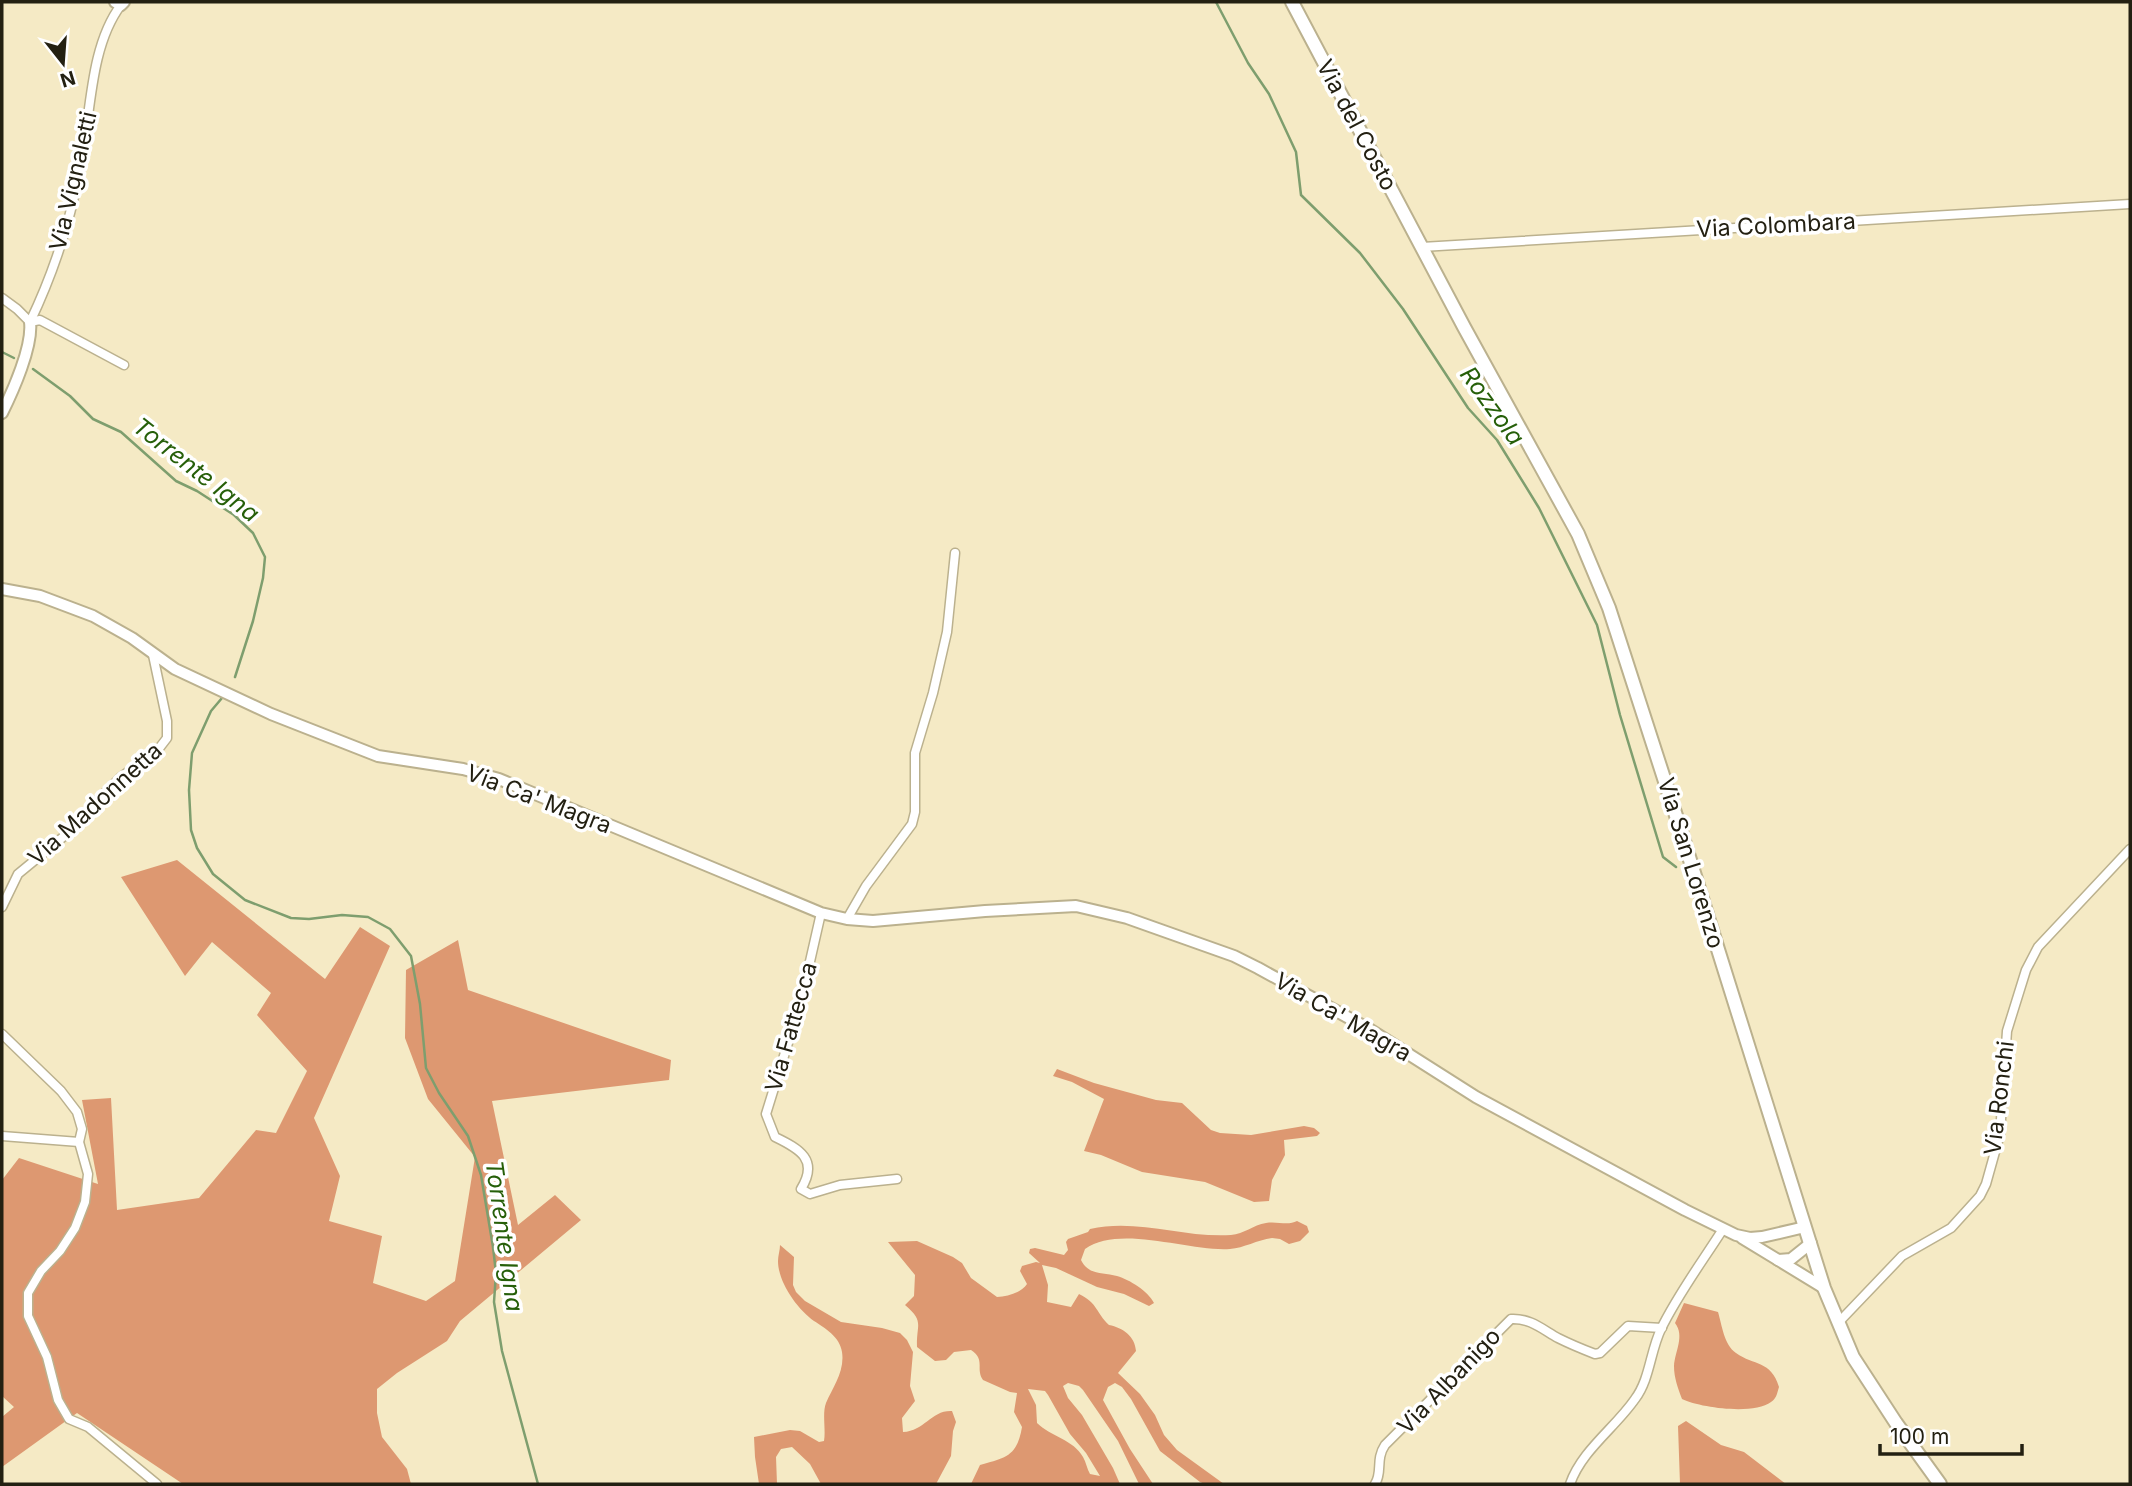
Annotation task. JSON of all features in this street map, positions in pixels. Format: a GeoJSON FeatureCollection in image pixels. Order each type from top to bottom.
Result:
{"type":"FeatureCollection","features":[{"type":"Feature","properties":{"kind":"main road","name":"Via del Costo"},"geometry":{"type":"LineString","coordinates":[[1292,2],[1422,247]]}},
{"type":"Feature","properties":{"kind":"main road","name":"Via San Lorenzo"},"geometry":{"type":"LineString","coordinates":[[1422,247],[1578,534],[1609,608],[1681,828],[1824,1288],[1860,1368],[1940,1484]]}},
{"type":"Feature","properties":{"kind":"street","name":"Via Vignaletti"},"geometry":{"type":"LineString","coordinates":[[2,413],[24,357],[30,335],[30,322],[66,229],[80,170],[100,45],[108,23],[120,3]]}},
{"type":"Feature","properties":{"kind":"street","name":"Via Colombara"},"geometry":{"type":"LineString","coordinates":[[1422,247],[2130,204]]}},
{"type":"Feature","properties":{"kind":"street"},"geometry":{"type":"LineString","coordinates":[[2,298],[30,322],[40,320],[124,365]]}},
{"type":"Feature","properties":{"kind":"street"},"geometry":{"type":"LineString","coordinates":[[847,919],[887,856],[912,824],[915,812],[915,753],[947,632],[955,553]]}},
{"type":"Feature","properties":{"kind":"street","name":"Via Ca' Magra"},"geometry":{"type":"LineString","coordinates":[[2,589],[40,596],[93,616],[132,638],[175,669],[271,714],[377,756],[463,769],[499,779],[821,913],[873,921],[1076,906],[1127,918],[1234,956],[1258,968],[1369,1029],[1476,1097],[1736,1235],[1762,1237],[1805,1227]]}},
{"type":"Feature","properties":{"kind":"street","name":"Via Madonnetta"},"geometry":{"type":"LineString","coordinates":[[2,907],[18,874],[85,818],[105,792],[157,751],[167,738],[167,721],[153,655]]}},
{"type":"Feature","properties":{"kind":"street","name":"Via Ronchi"},"geometry":{"type":"LineString","coordinates":[[1838,1323],[1902,1256],[1951,1228],[1980,1196],[2000,1135],[2007,1031],[2026,970],[2038,947],[2130,849]]}},
{"type":"Feature","properties":{"kind":"street","name":"Via Fattecca"},"geometry":{"type":"LineString","coordinates":[[821,913],[801,1001],[766,1114],[775,1137],[791,1144],[804,1156],[810,1167],[802,1189],[810,1194],[841,1185],[897,1179]]}},
{"type":"Feature","properties":{"kind":"street"},"geometry":{"type":"LineString","coordinates":[[2,1034],[61,1091],[77,1112],[82,1129],[79,1142],[88,1174],[85,1202],[75,1228],[60,1251],[41,1271],[28,1293],[28,1316],[47,1357],[58,1399],[69,1419],[88,1427],[157,1484]]}},
{"type":"Feature","properties":{"kind":"street"},"geometry":{"type":"LineString","coordinates":[[2,1136],[79,1142]]}},
{"type":"Feature","properties":{"kind":"street"},"geometry":{"type":"LineString","coordinates":[[1570,1484],[1574,1474],[1598,1441],[1639,1394],[1662,1328],[1723,1229]]}},
{"type":"Feature","properties":{"kind":"street"},"geometry":{"type":"LineString","coordinates":[[1736,1235],[1824,1288]]}},
{"type":"Feature","properties":{"kind":"street"},"geometry":{"type":"LineString","coordinates":[[1769,1256],[1779,1261],[1791,1259],[1811,1243]]}},
{"type":"Feature","properties":{"kind":"street","name":"Via Albanigo"},"geometry":{"type":"LineString","coordinates":[[1376,1484],[1379,1478],[1378,1459],[1385,1445],[1511,1319],[1520,1318],[1532,1323],[1557,1338],[1595,1354],[1600,1353],[1628,1326],[1662,1328]]}},
{"type":"Feature","properties":{"kind":"shaded area"},"geometry":{"type":"Polygon","coordinates":[[[177,860],[325,979],[360,927],[390,946],[314,1118],[340,1176],[329,1221],[382,1236],[373,1283],[426,1301],[455,1281],[475,1157],[428,1099],[405,1038],[406,970],[458,940],[468,990],[671,1060],[669,1080],[492,1101],[518,1225],[555,1195],[581,1220],[460,1321],[447,1341],[377,1389],[377,1413],[382,1437],[407,1469],[411,1484],[183,1484],[77,1413],[2,1467],[2,1417],[14,1407],[2,1396],[2,1180],[19,1158],[98,1184],[82,1100],[111,1098],[117,1210],[199,1198],[256,1130],[276,1133],[307,1071],[257,1015],[271,993],[212,942],[185,976],[121,877],[177,860]]]}},
{"type":"Feature","properties":{"kind":"shaded area"},"geometry":{"type":"Polygon","coordinates":[[[1057,1069],[1094,1083],[1156,1100],[1182,1103],[1211,1130],[1220,1133],[1251,1135],[1304,1126],[1314,1128],[1320,1133],[1317,1136],[1284,1140],[1285,1155],[1272,1180],[1269,1201],[1254,1202],[1205,1182],[1142,1172],[1084,1151],[1104,1099],[1072,1082],[1053,1076],[1057,1069]]]}},
{"type":"Feature","properties":{"kind":"shaded area"},"geometry":{"type":"Polygon","coordinates":[[[1294,1222],[1307,1226],[1309,1232],[1300,1241],[1289,1244],[1272,1238],[1230,1249],[1214,1249],[1117,1239],[1100,1242],[1085,1249],[1081,1260],[1088,1269],[1133,1283],[1154,1303],[1149,1306],[1124,1294],[1097,1287],[1056,1268],[1042,1265],[1048,1285],[1047,1302],[1071,1307],[1079,1294],[1093,1305],[1109,1325],[1119,1328],[1131,1337],[1136,1351],[1118,1373],[1140,1394],[1155,1415],[1164,1435],[1177,1450],[1224,1484],[1200,1482],[1160,1451],[1131,1399],[1122,1387],[1115,1383],[1108,1387],[1103,1400],[1153,1484],[1139,1484],[1118,1441],[1083,1390],[1068,1383],[1063,1386],[1068,1398],[1082,1415],[1120,1484],[971,1484],[980,1465],[1009,1455],[1017,1445],[1022,1427],[1014,1412],[1017,1393],[983,1380],[978,1357],[971,1350],[954,1352],[946,1360],[935,1361],[917,1347],[917,1320],[905,1305],[914,1296],[915,1275],[888,1242],[917,1241],[953,1257],[962,1263],[971,1278],[997,1297],[1014,1294],[1027,1284],[1020,1271],[1022,1266],[1040,1263],[1029,1253],[1030,1249],[1064,1255],[1068,1250],[1068,1239],[1090,1229],[1125,1226],[1231,1235],[1266,1223],[1294,1222]],[[1028,1389],[1036,1405],[1037,1423],[1074,1446],[1083,1457],[1090,1474],[1100,1476],[1070,1434],[1045,1391],[1028,1389]]]}},
{"type":"Feature","properties":{"kind":"shaded area"},"geometry":{"type":"Polygon","coordinates":[[[780,1245],[794,1257],[793,1285],[805,1301],[841,1322],[882,1328],[900,1333],[907,1340],[913,1352],[910,1386],[915,1401],[902,1418],[903,1432],[911,1431],[945,1412],[952,1411],[956,1422],[951,1456],[936,1484],[821,1484],[810,1464],[792,1447],[781,1449],[776,1457],[777,1484],[759,1484],[754,1437],[790,1430],[800,1431],[819,1442],[824,1441],[825,1407],[840,1372],[842,1359],[841,1347],[835,1337],[801,1310],[785,1286],[779,1269],[780,1245]]]}},
{"type":"Feature","properties":{"kind":"shaded area"},"geometry":{"type":"Polygon","coordinates":[[[1684,1303],[1718,1312],[1724,1334],[1732,1349],[1767,1368],[1776,1378],[1779,1387],[1773,1400],[1763,1406],[1740,1409],[1714,1407],[1682,1399],[1674,1366],[1679,1338],[1675,1323],[1684,1303]]]}},
{"type":"Feature","properties":{"kind":"shaded area"},"geometry":{"type":"Polygon","coordinates":[[[1686,1421],[1721,1445],[1744,1452],[1786,1484],[1680,1484],[1678,1426],[1686,1421]]]}},
{"type":"Feature","properties":{"kind":"waterway","name":"Rozzola"},"geometry":{"type":"LineString","coordinates":[[1216,2],[1248,63],[1269,94],[1296,152],[1301,195],[1360,253],[1403,309],[1468,408],[1497,440],[1539,508],[1597,625],[1620,715],[1663,857],[1676,867]]}},
{"type":"Feature","properties":{"kind":"waterway","name":"Torrente Igna"},"geometry":{"type":"LineString","coordinates":[[2,352],[14,358]]}},
{"type":"Feature","properties":{"kind":"waterway","name":"Torrente Igna"},"geometry":{"type":"LineString","coordinates":[[33,369],[70,396],[93,419],[121,432],[176,481],[234,515],[253,533],[265,557],[263,578],[235,677]]}},
{"type":"Feature","properties":{"kind":"waterway","name":"Torrente Igna"},"geometry":{"type":"LineString","coordinates":[[222,698],[211,711],[192,753],[189,790],[191,830],[197,848],[213,874],[245,900],[291,918],[342,915],[368,917],[390,929],[411,956],[420,1004],[426,1068],[468,1136],[481,1175],[493,1247],[496,1273],[494,1302],[502,1351],[538,1484]]}}]}
